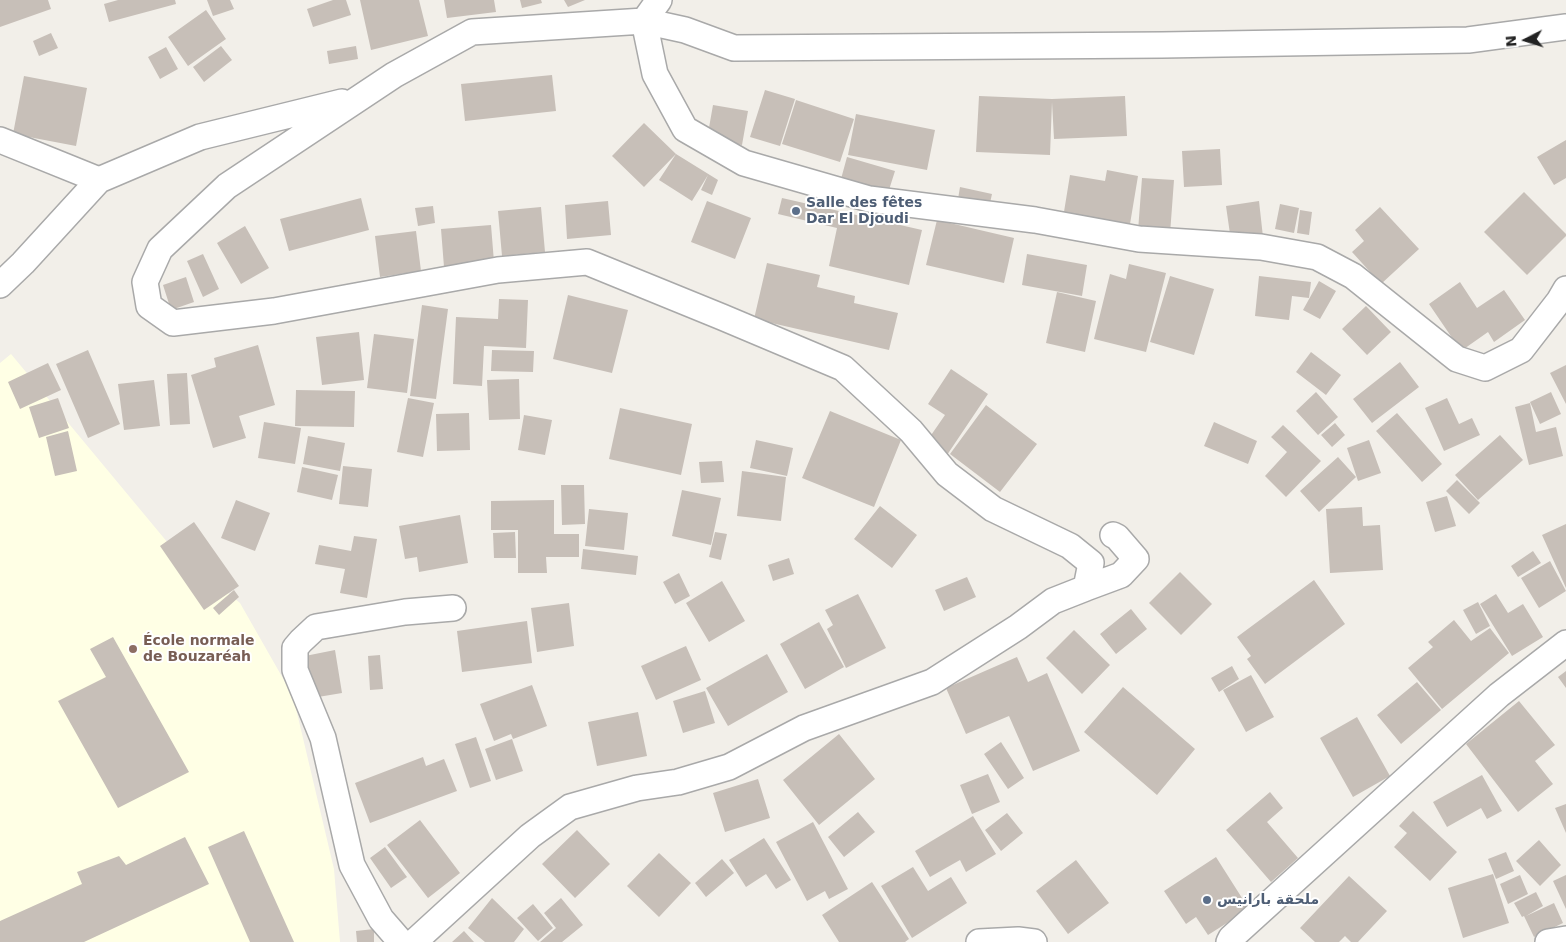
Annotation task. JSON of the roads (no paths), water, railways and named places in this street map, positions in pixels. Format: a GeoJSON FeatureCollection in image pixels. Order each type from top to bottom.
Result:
{"type":"FeatureCollection","features":[{"type":"Feature","properties":{"kind":"street"},"geometry":{"type":"LineString","coordinates":[[659,0],[644,22],[655,74],[685,129],[744,163],[869,200],[1035,220],[1140,239],[1261,246],[1317,257],[1353,276],[1457,359],[1485,368],[1521,350],[1566,289]]}},
{"type":"Feature","properties":{"kind":"street"},"geometry":{"type":"LineString","coordinates":[[1086,588],[1092,563],[1070,546],[992,509],[947,474],[911,431],[844,368],[587,262],[498,270],[274,311],[173,323],[149,306],[145,282],[160,249],[227,186],[394,75],[472,32],[644,22],[685,30],[734,48],[1162,45],[1468,40],[1566,27]]}},
{"type":"Feature","properties":{"kind":"street"},"geometry":{"type":"LineString","coordinates":[[0,285],[23,264],[99,180],[200,137],[359,98]]}},
{"type":"Feature","properties":{"kind":"street"},"geometry":{"type":"LineString","coordinates":[[0,140],[99,180]]}},
{"type":"Feature","properties":{"kind":"street"},"geometry":{"type":"LineString","coordinates":[[414,942],[530,836],[570,806],[637,788],[678,782],[729,767],[804,728],[932,682],[1018,627],[1053,601],[1121,575],[1136,559],[1118,537],[1113,535]]}},
{"type":"Feature","properties":{"kind":"street"},"geometry":{"type":"LineString","coordinates":[[401,942],[381,919],[352,865],[323,738],[295,670],[295,648],[316,627],[405,612],[453,608]]}},
{"type":"Feature","properties":{"kind":"street"},"geometry":{"type":"LineString","coordinates":[[1229,942],[1231,938],[1500,694],[1566,643]]}},
{"type":"Feature","properties":{"kind":"street"},"geometry":{"type":"LineString","coordinates":[[1548,942],[1566,938]]}},
{"type":"Feature","properties":{"kind":"street"},"geometry":{"type":"LineString","coordinates":[[979,942],[1018,940],[1034,942]]}},
{"type":"Feature","properties":{"kind":"place","name":"Salle des fêtes Dar El Djoudi"},"geometry":{"type":"Point","coordinates":[796,211]}},
{"type":"Feature","properties":{"kind":"place","name":"École normale de Bouzaréah"},"geometry":{"type":"Point","coordinates":[133,649]}},
{"type":"Feature","properties":{"kind":"place","name":"ملحقة بارانيس"},"geometry":{"type":"Point","coordinates":[1207,900]}}]}
